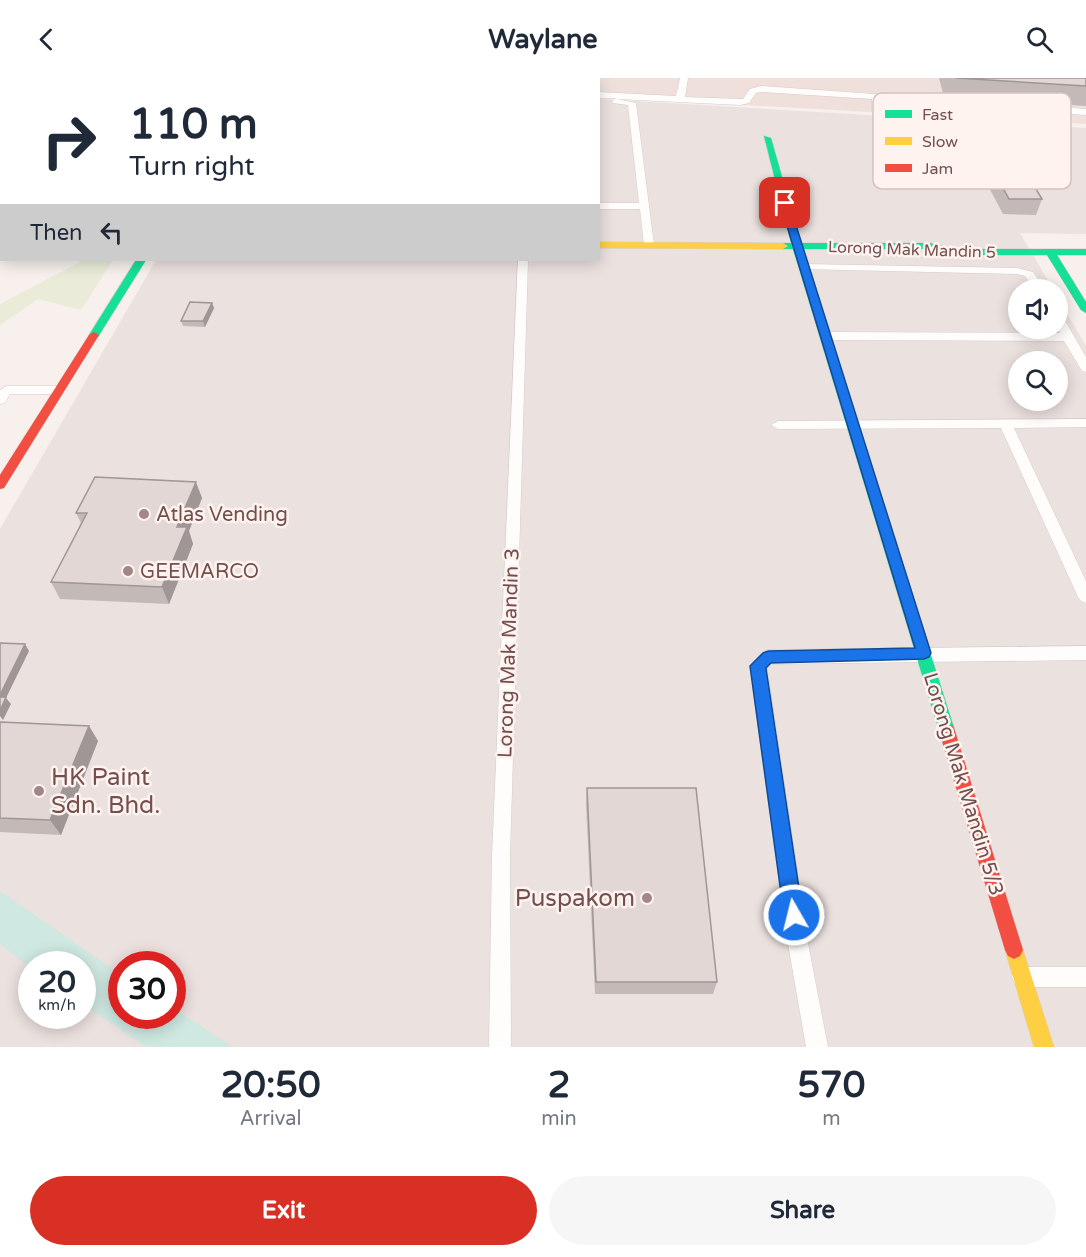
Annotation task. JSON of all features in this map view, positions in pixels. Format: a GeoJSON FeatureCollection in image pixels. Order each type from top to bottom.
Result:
{"type":"FeatureCollection","features":[{"type":"Feature","properties":{"kind":"street"},"geometry":{"type":"LineString","coordinates":[[680,99],[684,78]]}},
{"type":"Feature","properties":{"kind":"street"},"geometry":{"type":"LineString","coordinates":[[786,78],[786,90]]}},
{"type":"Feature","properties":{"kind":"street"},"geometry":{"type":"LineString","coordinates":[[600,95],[740,102],[746,101],[753,91],[761,89],[873,97]]}},
{"type":"Feature","properties":{"kind":"street"},"geometry":{"type":"LineString","coordinates":[[803,104],[805,91]]}},
{"type":"Feature","properties":{"kind":"street"},"geometry":{"type":"LineString","coordinates":[[600,101],[632,103],[649,246]]}},
{"type":"Feature","properties":{"kind":"street"},"geometry":{"type":"LineString","coordinates":[[1071,111],[1086,112]]}},
{"type":"Feature","properties":{"kind":"street","name":"Lorong Mak Mandin 5/3"},"geometry":{"type":"LineString","coordinates":[[767,138],[797,246],[1044,1047]]}},
{"type":"Feature","properties":{"kind":"street"},"geometry":{"type":"LineString","coordinates":[[600,206],[644,206]]}},
{"type":"Feature","properties":{"kind":"street","name":"Lorong Mak Mandin 5"},"geometry":{"type":"LineString","coordinates":[[600,245],[930,246],[957,252],[1017,247]]}},
{"type":"Feature","properties":{"kind":"street"},"geometry":{"type":"LineString","coordinates":[[1051,253],[1064,245],[1084,248]]}},
{"type":"Feature","properties":{"kind":"street"},"geometry":{"type":"LineString","coordinates":[[1017,247],[1084,248]]}},
{"type":"Feature","properties":{"kind":"street"},"geometry":{"type":"LineString","coordinates":[[1017,247],[1039,247],[1051,253],[1066,279]]}},
{"type":"Feature","properties":{"kind":"street"},"geometry":{"type":"LineString","coordinates":[[1017,247],[1044,258],[1065,279]]}},
{"type":"Feature","properties":{"kind":"street"},"geometry":{"type":"LineString","coordinates":[[1067,279],[1065,265],[1068,259],[1084,248]]}},
{"type":"Feature","properties":{"kind":"street"},"geometry":{"type":"LineString","coordinates":[[0,485],[140,261]]}},
{"type":"Feature","properties":{"kind":"street","name":"Lorong Mak Mandin 3"},"geometry":{"type":"LineString","coordinates":[[501,1047],[501,843],[523,261]]}},
{"type":"Feature","properties":{"kind":"street"},"geometry":{"type":"LineString","coordinates":[[804,267],[1017,271],[1029,274],[1033,279]]}},
{"type":"Feature","properties":{"kind":"street"},"geometry":{"type":"LineString","coordinates":[[1068,282],[1086,310]]}},
{"type":"Feature","properties":{"kind":"street"},"geometry":{"type":"LineString","coordinates":[[825,336],[1008,337]]}},
{"type":"Feature","properties":{"kind":"street"},"geometry":{"type":"LineString","coordinates":[[1068,339],[1086,368]]}},
{"type":"Feature","properties":{"kind":"street"},"geometry":{"type":"LineString","coordinates":[[0,400],[6,390],[59,390]]}},
{"type":"Feature","properties":{"kind":"street"},"geometry":{"type":"LineString","coordinates":[[1005,423],[1086,597]]}},
{"type":"Feature","properties":{"kind":"street"},"geometry":{"type":"LineString","coordinates":[[778,425],[1086,423]]}},
{"type":"Feature","properties":{"kind":"street"},"geometry":{"type":"LineString","coordinates":[[817,1047],[797,938],[758,666],[768,657],[924,653],[1086,653]]}},
{"type":"Feature","properties":{"kind":"street"},"geometry":{"type":"LineString","coordinates":[[1022,977],[1086,978]]}},
{"type":"Feature","properties":{"kind":"shaded area"},"geometry":{"type":"Polygon","coordinates":[[[600,78],[1065,78],[1086,91],[1086,124],[1071,123],[1071,93],[873,93],[873,112],[600,97],[600,78]]]}},
{"type":"Feature","properties":{"kind":"shaded area"},"geometry":{"type":"Polygon","coordinates":[[[600,99],[873,115],[873,189],[1071,189],[1071,127],[1086,128],[1086,234],[1020,233],[1047,279],[1008,279],[1008,339],[1068,339],[1068,315],[1086,346],[1086,1047],[0,1047],[0,529],[155,261],[600,261],[600,99]]]}},
{"type":"Feature","properties":{"kind":"green space"},"geometry":{"type":"Polygon","coordinates":[[[82,261],[112,261],[81,310],[38,299],[0,325],[0,304],[82,261]]]}},
{"type":"Feature","properties":{"kind":"water"},"geometry":{"type":"Polygon","coordinates":[[[0,891],[86,951],[18,951],[18,958],[0,944],[0,891]]]}},
{"type":"Feature","properties":{"kind":"water"},"geometry":{"type":"Polygon","coordinates":[[[96,958],[108,966],[108,1021],[96,1013],[96,958]]]}},
{"type":"Feature","properties":{"kind":"water"},"geometry":{"type":"Polygon","coordinates":[[[186,1016],[233,1047],[146,1047],[120,1029],[186,1029],[186,1016]]]}},
{"type":"Feature","properties":{"kind":"building"},"geometry":{"type":"Polygon","coordinates":[[[956,78],[1086,78],[1086,86],[956,78]]]}},
{"type":"Feature","properties":{"kind":"building"},"geometry":{"type":"Polygon","coordinates":[[[1004,189],[1036,189],[1042,199],[1009,199],[1004,189]]]}},
{"type":"Feature","properties":{"kind":"building"},"geometry":{"type":"Polygon","coordinates":[[[190,302],[212,303],[203,321],[181,321],[190,302]]]}},
{"type":"Feature","properties":{"kind":"building"},"geometry":{"type":"Polygon","coordinates":[[[95,477],[196,482],[177,527],[187,527],[162,587],[51,582],[87,513],[76,513],[95,477]]]}},
{"type":"Feature","properties":{"kind":"building"},"geometry":{"type":"Polygon","coordinates":[[[0,643],[25,644],[0,695],[0,643]]]}},
{"type":"Feature","properties":{"kind":"building"},"geometry":{"type":"Polygon","coordinates":[[[0,697],[6,697],[0,711],[0,697]]]}},
{"type":"Feature","properties":{"kind":"building","name":"HK Paint Sdn. Bhd."},"geometry":{"type":"Polygon","coordinates":[[[0,722],[89,726],[50,820],[0,818],[0,722]]]}},
{"type":"Feature","properties":{"kind":"building","name":"Puspakom"},"geometry":{"type":"Polygon","coordinates":[[[587,788],[696,788],[717,982],[596,982],[587,788]]]}},
{"type":"Feature","properties":{"kind":"traffic: fast"},"geometry":{"type":"LineString","coordinates":[[767,138],[797,246],[947,731]]}},
{"type":"Feature","properties":{"kind":"traffic: fast"},"geometry":{"type":"LineString","coordinates":[[783,246],[930,246],[957,252],[1086,252]]}},
{"type":"Feature","properties":{"kind":"traffic: fast"},"geometry":{"type":"LineString","coordinates":[[1051,253],[1086,310]]}},
{"type":"Feature","properties":{"kind":"traffic: fast"},"geometry":{"type":"LineString","coordinates":[[94,335],[140,261]]}},
{"type":"Feature","properties":{"kind":"traffic: slow"},"geometry":{"type":"LineString","coordinates":[[600,245],[783,246]]}},
{"type":"Feature","properties":{"kind":"traffic: slow"},"geometry":{"type":"LineString","coordinates":[[1014,950],[1044,1047]]}},
{"type":"Feature","properties":{"kind":"traffic: jam"},"geometry":{"type":"LineString","coordinates":[[0,485],[94,335]]}},
{"type":"Feature","properties":{"kind":"traffic: jam"},"geometry":{"type":"LineString","coordinates":[[947,731],[1014,950]]}},
{"type":"Feature","properties":{"kind":"place","name":"Atlas Vending"},"geometry":{"type":"Point","coordinates":[144,514]}},
{"type":"Feature","properties":{"kind":"place","name":"GEEMARCO"},"geometry":{"type":"Point","coordinates":[128,571]}},
{"type":"Feature","properties":{"kind":"place","name":"HK Paint Sdn. Bhd."},"geometry":{"type":"Point","coordinates":[39,791]}},
{"type":"Feature","properties":{"kind":"place","name":"Puspakom"},"geometry":{"type":"Point","coordinates":[647,898]}},
{"type":"Feature","properties":{"kind":"route"},"geometry":{"type":"LineString","coordinates":[[785,203],[924,653],[768,657],[758,666],[794,915]]}}]}
